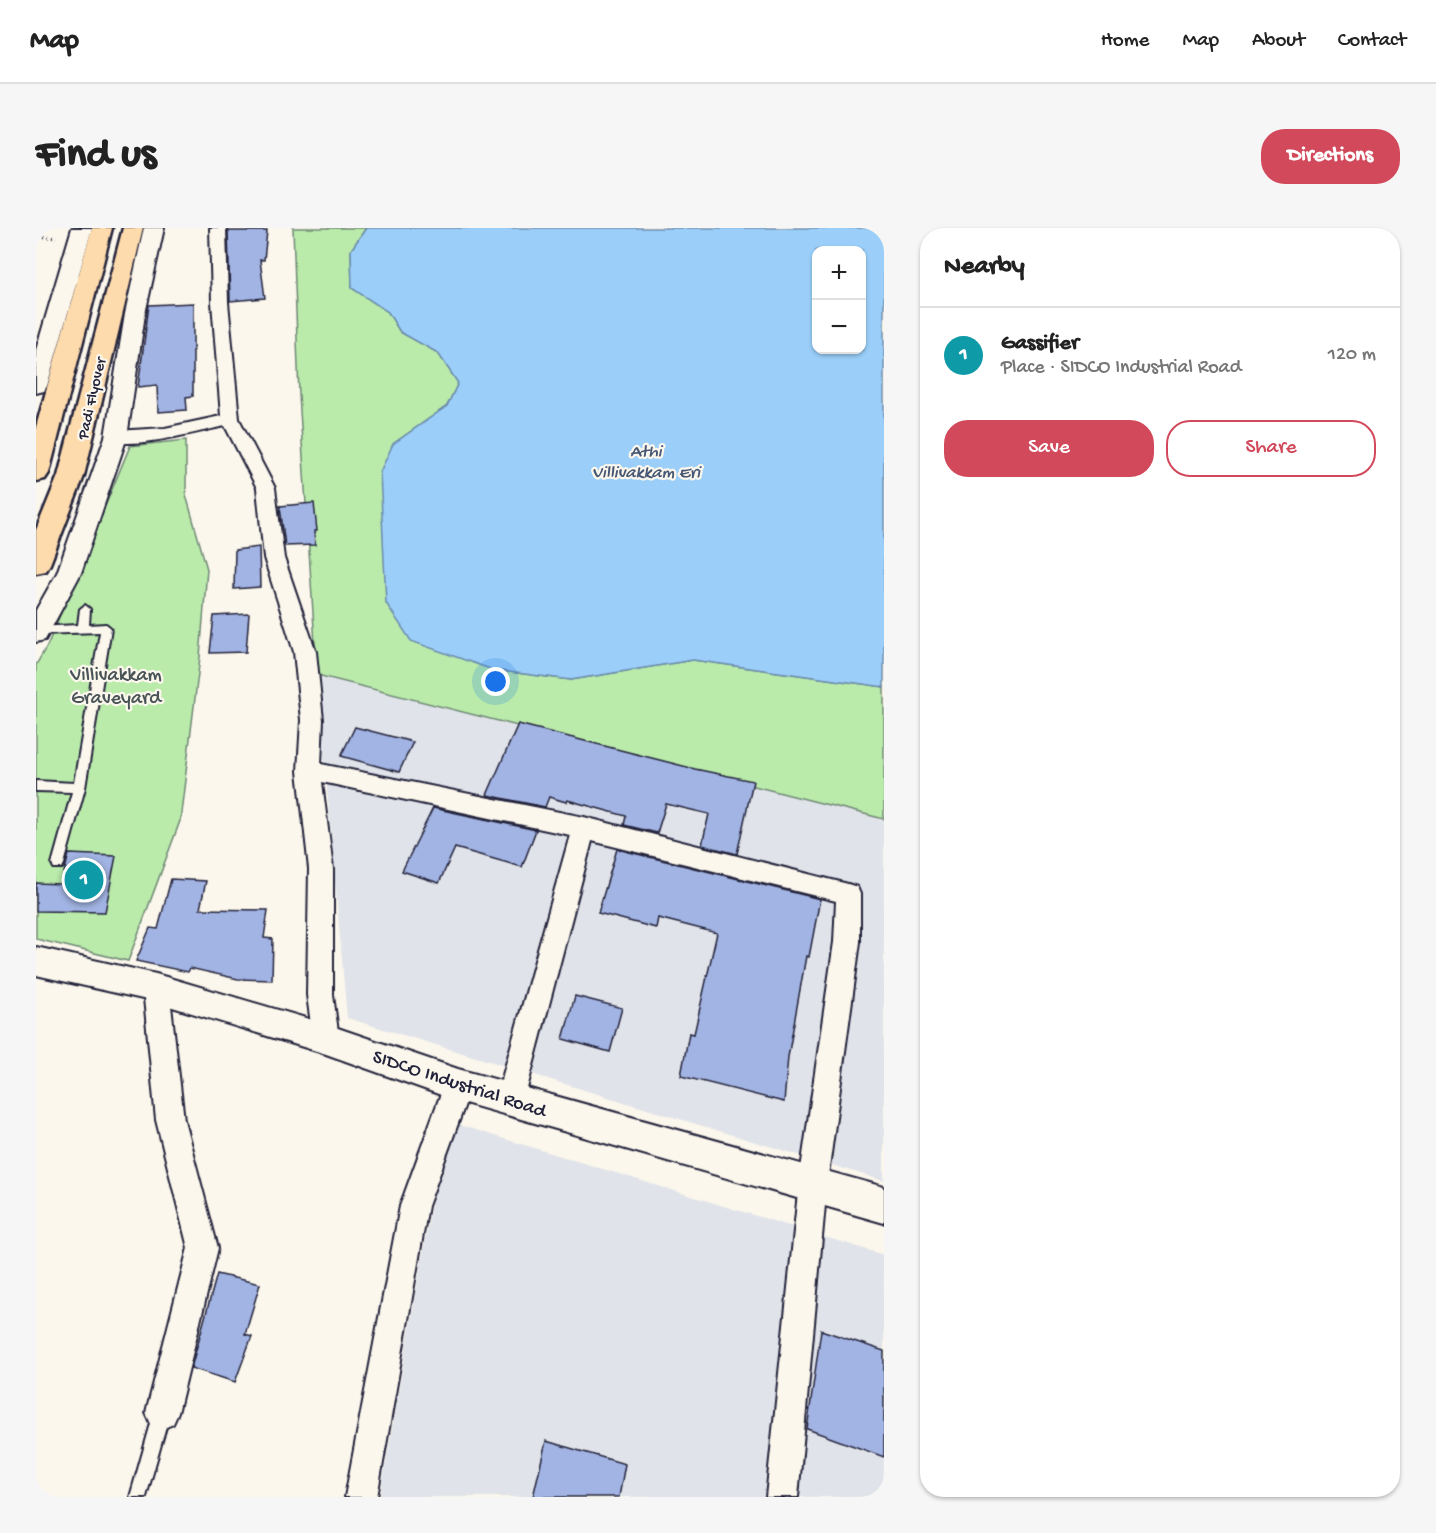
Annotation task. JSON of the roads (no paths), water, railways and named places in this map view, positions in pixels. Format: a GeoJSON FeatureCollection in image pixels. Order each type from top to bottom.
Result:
{"type":"FeatureCollection","features":[{"type":"Feature","properties":{"kind":"main road","name":"Padi Flyover"},"geometry":{"type":"LineString","coordinates":[[36,473],[102,228]]}},
{"type":"Feature","properties":{"kind":"main road","name":"Padi Flyover"},"geometry":{"type":"LineString","coordinates":[[36,564],[71,476],[109,316],[133,228]]}},
{"type":"Feature","properties":{"kind":"street"},"geometry":{"type":"LineString","coordinates":[[36,386],[82,228]]}},
{"type":"Feature","properties":{"kind":"street"},"geometry":{"type":"LineString","coordinates":[[37,631],[69,573],[116,437],[135,314],[154,228]]}},
{"type":"Feature","properties":{"kind":"street"},"geometry":{"type":"LineString","coordinates":[[218,228],[220,302],[230,419],[266,489],[274,558],[305,652],[312,720],[309,771],[321,869],[320,995],[326,1039]]}},
{"type":"Feature","properties":{"kind":"street"},"geometry":{"type":"LineString","coordinates":[[116,437],[165,434],[230,419]]}},
{"type":"Feature","properties":{"kind":"street"},"geometry":{"type":"LineString","coordinates":[[309,771],[401,787],[584,827],[848,894],[847,942],[813,1183],[782,1497]]}},
{"type":"Feature","properties":{"kind":"street"},"geometry":{"type":"LineString","coordinates":[[510,1100],[584,827]]}},
{"type":"Feature","properties":{"kind":"street","name":"SIDCO Industrial Road"},"geometry":{"type":"LineString","coordinates":[[36,960],[156,988],[326,1039],[458,1085],[813,1183],[884,1205]]}},
{"type":"Feature","properties":{"kind":"street"},"geometry":{"type":"LineString","coordinates":[[156,988],[170,1120],[203,1248],[162,1413]]}},
{"type":"Feature","properties":{"kind":"street"},"geometry":{"type":"LineString","coordinates":[[361,1497],[414,1206],[458,1085]]}},
{"type":"Feature","properties":{"kind":"lane"},"geometry":{"type":"LineString","coordinates":[[82,628],[86,609]]}},
{"type":"Feature","properties":{"kind":"lane"},"geometry":{"type":"LineString","coordinates":[[37,631],[106,628],[79,788],[58,864]]}},
{"type":"Feature","properties":{"kind":"lane"},"geometry":{"type":"LineString","coordinates":[[36,786],[79,788]]}},
{"type":"Feature","properties":{"kind":"lane"},"geometry":{"type":"LineString","coordinates":[[138,1497],[162,1413]]}},
{"type":"Feature","properties":{"kind":"water","name":"Athi Villivakkam Eri"},"geometry":{"type":"Polygon","coordinates":[[[366,228],[884,228],[884,687],[693,660],[571,680],[493,670],[411,641],[386,603],[380,472],[393,444],[447,406],[458,383],[438,353],[400,332],[388,312],[352,288],[351,250],[366,228]]]}},
{"type":"Feature","properties":{"kind":"place","name":"Gassifier"},"geometry":{"type":"Point","coordinates":[84,880]}},
{"type":"Feature","properties":{"kind":"park label","name":"Villivakkam Graveyard"},"geometry":{"type":"Point","coordinates":[116,684]}}]}
